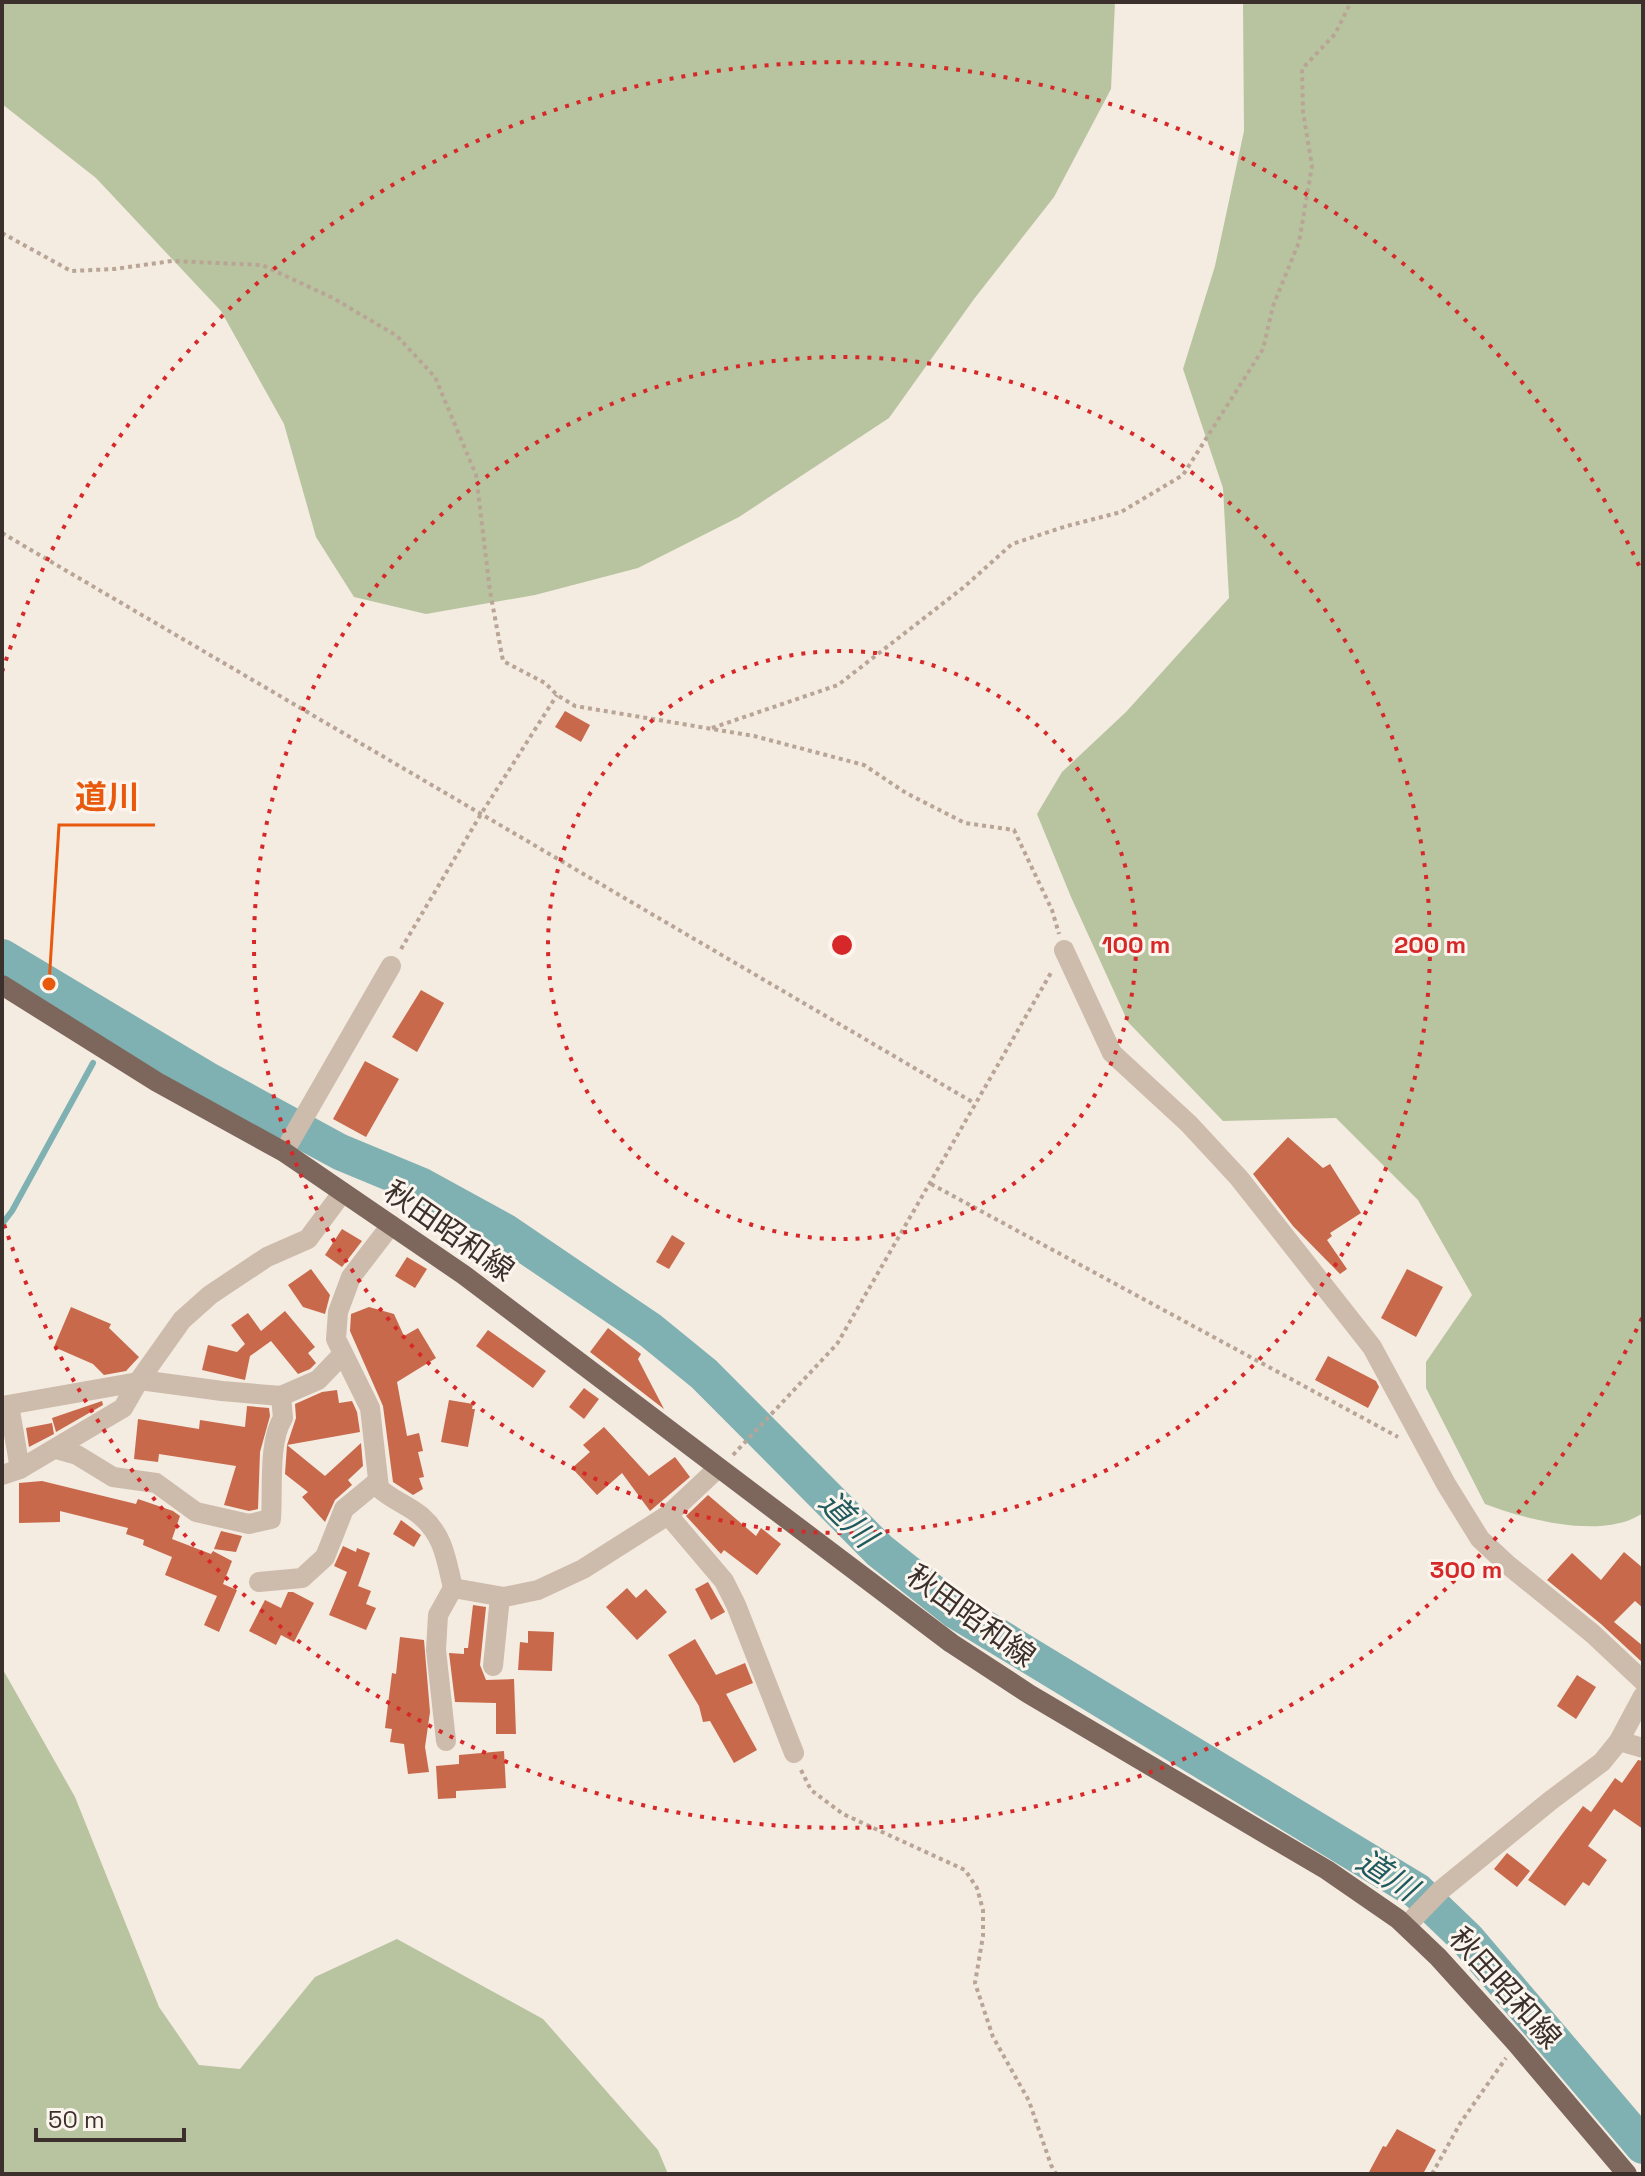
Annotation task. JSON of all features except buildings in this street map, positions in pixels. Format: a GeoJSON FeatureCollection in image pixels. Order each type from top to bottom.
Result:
{"type":"FeatureCollection","features":[{"type":"Feature","properties":{"kind":"main road","name":"秋田昭和線"},"geometry":{"type":"LineString","coordinates":[[2,985],[157,1082],[284,1152],[464,1275],[717,1469],[990,1669],[1413,1919],[1627,2174]]}},
{"type":"Feature","properties":{"kind":"street"},"geometry":{"type":"LineString","coordinates":[[1064,950],[1112,1053],[1189,1124],[1239,1178],[1372,1347],[1446,1484],[1480,1539],[1593,1634],[1643,1681]]}},
{"type":"Feature","properties":{"kind":"street"},"geometry":{"type":"LineString","coordinates":[[284,1152],[391,966]]}},
{"type":"Feature","properties":{"kind":"street"},"geometry":{"type":"LineString","coordinates":[[342,1193],[308,1239],[267,1257],[210,1295],[182,1320],[139,1381],[123,1408],[11,1472],[5,1406],[139,1381],[281,1396],[318,1380],[342,1355]]}},
{"type":"Feature","properties":{"kind":"street"},"geometry":{"type":"LineString","coordinates":[[391,1225],[351,1277],[338,1312],[336,1339],[370,1408],[379,1488],[391,1499],[420,1514],[441,1538],[453,1588],[438,1615],[436,1650],[446,1741]]}},
{"type":"Feature","properties":{"kind":"street"},"geometry":{"type":"LineString","coordinates":[[56,1449],[77,1455],[113,1477],[156,1483],[196,1512],[249,1524],[271,1519],[273,1444],[283,1418],[281,1396]]}},
{"type":"Feature","properties":{"kind":"street"},"geometry":{"type":"LineString","coordinates":[[453,1588],[500,1597],[538,1590],[583,1569],[668,1515],[717,1469]]}},
{"type":"Feature","properties":{"kind":"street"},"geometry":{"type":"LineString","coordinates":[[259,1582],[302,1578],[325,1557],[344,1509],[378,1481]]}},
{"type":"Feature","properties":{"kind":"street"},"geometry":{"type":"LineString","coordinates":[[668,1515],[724,1581],[794,1753]]}},
{"type":"Feature","properties":{"kind":"street"},"geometry":{"type":"LineString","coordinates":[[493,1666],[500,1597]]}},
{"type":"Feature","properties":{"kind":"street"},"geometry":{"type":"LineString","coordinates":[[1413,1919],[1441,1890],[1602,1762],[1619,1741],[1643,1696]]}},
{"type":"Feature","properties":{"kind":"street"},"geometry":{"type":"LineString","coordinates":[[1619,1741],[1643,1748]]}},
{"type":"Feature","properties":{"kind":"path"},"geometry":{"type":"LineString","coordinates":[[710,729],[838,685],[964,587],[1012,544],[1121,512],[1183,475],[1263,349],[1273,306],[1299,242],[1312,166],[1303,112],[1302,69],[1335,34],[1351,2]]}},
{"type":"Feature","properties":{"kind":"path"},"geometry":{"type":"LineString","coordinates":[[2,233],[71,271],[172,261],[262,265],[333,298],[397,336],[435,377],[476,475],[490,591],[503,661],[545,683],[575,706],[754,736],[864,765],[906,793],[965,823],[1014,830],[1052,910],[1064,950],[837,1344],[717,1469]]}},
{"type":"Feature","properties":{"kind":"path"},"geometry":{"type":"LineString","coordinates":[[2,533],[974,1103]]}},
{"type":"Feature","properties":{"kind":"path"},"geometry":{"type":"LineString","coordinates":[[391,966],[481,814],[557,695]]}},
{"type":"Feature","properties":{"kind":"path"},"geometry":{"type":"LineString","coordinates":[[930,1184],[1404,1440]]}},
{"type":"Feature","properties":{"kind":"path"},"geometry":{"type":"LineString","coordinates":[[794,1753],[811,1790],[843,1814],[965,1870],[977,1888],[983,1910],[983,1936],[975,1983],[993,2037],[1029,2101],[1056,2174]]}},
{"type":"Feature","properties":{"kind":"path"},"geometry":{"type":"LineString","coordinates":[[1432,2174],[1461,2122],[1516,2043]]}},
{"type":"Feature","properties":{"kind":"green space"},"geometry":{"type":"Polygon","coordinates":[[[2,2],[1115,2],[1111,89],[1054,197],[974,299],[889,418],[739,517],[638,568],[535,595],[426,614],[354,597],[316,537],[284,424],[221,311],[96,178],[2,104],[2,2]]]}},
{"type":"Feature","properties":{"kind":"green space"},"geometry":{"type":"Polygon","coordinates":[[[1243,2],[1643,2],[1643,1513],[1627,1521],[1608,1525],[1565,1525],[1485,1504],[1426,1388],[1426,1362],[1472,1295],[1418,1200],[1336,1118],[1223,1121],[1128,1022],[1037,814],[1062,772],[1126,712],[1229,598],[1223,488],[1183,369],[1215,266],[1244,131],[1243,2]]]}},
{"type":"Feature","properties":{"kind":"green space"},"geometry":{"type":"Polygon","coordinates":[[[2,1668],[75,1797],[159,2007],[199,2065],[240,2069],[315,1977],[397,1939],[543,2019],[658,2150],[668,2174],[2,2174],[2,1668]]]}},
{"type":"Feature","properties":{"kind":"waterway","name":"道川"},"geometry":{"type":"LineString","coordinates":[[2,957],[206,1079],[340,1152],[422,1186],[504,1231],[650,1330],[704,1374],[880,1551],[956,1611],[1417,1891],[1467,1939],[1643,2146]]}},
{"type":"Feature","properties":{"kind":"waterway"},"geometry":{"type":"LineString","coordinates":[[113,1034],[119,1026]]}},
{"type":"Feature","properties":{"kind":"waterway"},"geometry":{"type":"LineString","coordinates":[[2,1224],[93,1063]]}},
{"type":"Feature","properties":{"kind":"place","name":"道川"},"geometry":{"type":"Point","coordinates":[49,984]}}]}
